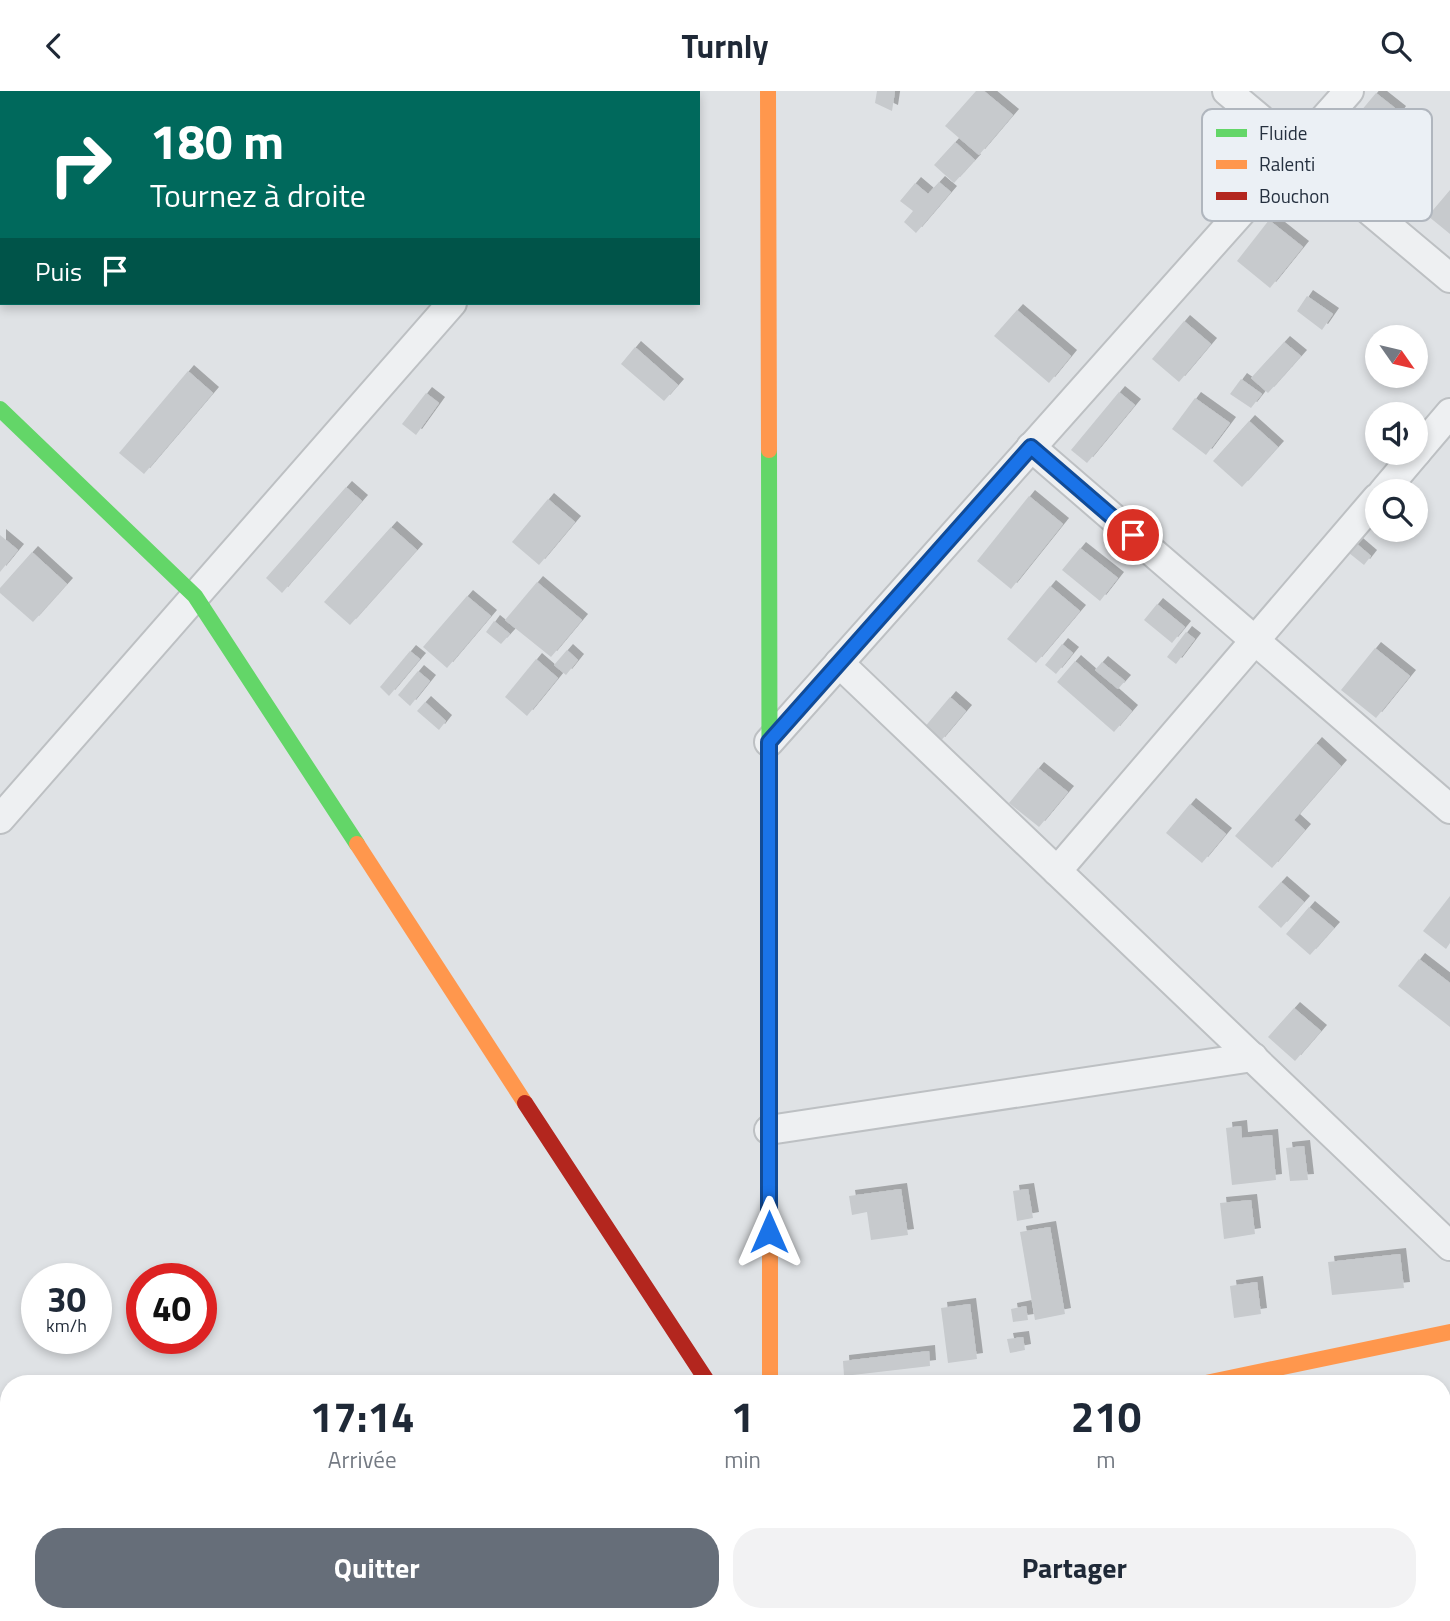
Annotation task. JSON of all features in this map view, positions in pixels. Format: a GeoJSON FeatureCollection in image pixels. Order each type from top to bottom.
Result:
{"type":"FeatureCollection","features":[{"type":"Feature","properties":{"kind":"street"},"geometry":{"type":"LineString","coordinates":[[768,91],[770,1375]]}},
{"type":"Feature","properties":{"kind":"street"},"geometry":{"type":"LineString","coordinates":[[1227,91],[1249,109]]}},
{"type":"Feature","properties":{"kind":"street"},"geometry":{"type":"LineString","coordinates":[[1333,109],[1349,91]]}},
{"type":"Feature","properties":{"kind":"street"},"geometry":{"type":"LineString","coordinates":[[769,742],[1233,221]]}},
{"type":"Feature","properties":{"kind":"street"},"geometry":{"type":"LineString","coordinates":[[1382,221],[1450,278]]}},
{"type":"Feature","properties":{"kind":"street"},"geometry":{"type":"LineString","coordinates":[[0,818],[450,305]]}},
{"type":"Feature","properties":{"kind":"street"},"geometry":{"type":"LineString","coordinates":[[0,409],[195,596],[703,1375]]}},
{"type":"Feature","properties":{"kind":"street"},"geometry":{"type":"LineString","coordinates":[[1428,439],[1450,413]]}},
{"type":"Feature","properties":{"kind":"street"},"geometry":{"type":"LineString","coordinates":[[1031,447],[1450,809]]}},
{"type":"Feature","properties":{"kind":"street"},"geometry":{"type":"LineString","coordinates":[[1393,479],[1406,465]]}},
{"type":"Feature","properties":{"kind":"street"},"geometry":{"type":"LineString","coordinates":[[1057,871],[1365,512]]}},
{"type":"Feature","properties":{"kind":"street"},"geometry":{"type":"LineString","coordinates":[[839,663],[1450,1246]]}},
{"type":"Feature","properties":{"kind":"street"},"geometry":{"type":"LineString","coordinates":[[769,1130],[1253,1057]]}},
{"type":"Feature","properties":{"kind":"street"},"geometry":{"type":"LineString","coordinates":[[1286,1375],[1450,1332]]}},
{"type":"Feature","properties":{"kind":"building"},"geometry":{"type":"Polygon","coordinates":[[[877,91],[895,91],[892,111],[875,103],[877,91]]]}},
{"type":"Feature","properties":{"kind":"building"},"geometry":{"type":"Polygon","coordinates":[[[976,91],[984,91],[1013,115],[979,155],[945,126],[976,91]]]}},
{"type":"Feature","properties":{"kind":"building"},"geometry":{"type":"Polygon","coordinates":[[[1376,93],[1396,109],[1363,109],[1376,93]]]}},
{"type":"Feature","properties":{"kind":"building"},"geometry":{"type":"Polygon","coordinates":[[[955,142],[975,160],[954,183],[934,165],[955,142]]]}},
{"type":"Feature","properties":{"kind":"building"},"geometry":{"type":"Polygon","coordinates":[[[939,182],[951,192],[916,233],[904,222],[913,211],[900,201],[915,183],[928,194],[939,182]]]}},
{"type":"Feature","properties":{"kind":"building"},"geometry":{"type":"Polygon","coordinates":[[[1450,190],[1450,234],[1432,219],[1432,211],[1450,190]]]}},
{"type":"Feature","properties":{"kind":"building"},"geometry":{"type":"Polygon","coordinates":[[[1268,221],[1303,247],[1270,288],[1237,261],[1268,221]]]}},
{"type":"Feature","properties":{"kind":"building"},"geometry":{"type":"Polygon","coordinates":[[[1307,296],[1333,314],[1322,330],[1297,311],[1307,296]]]}},
{"type":"Feature","properties":{"kind":"building"},"geometry":{"type":"Polygon","coordinates":[[[1017,310],[1071,356],[1049,383],[994,336],[1017,310]]]}},
{"type":"Feature","properties":{"kind":"building"},"geometry":{"type":"Polygon","coordinates":[[[1184,321],[1211,344],[1179,382],[1152,359],[1184,321]]]}},
{"type":"Feature","properties":{"kind":"building"},"geometry":{"type":"Polygon","coordinates":[[[1284,342],[1301,356],[1268,393],[1251,378],[1284,342]]]}},
{"type":"Feature","properties":{"kind":"building"},"geometry":{"type":"Polygon","coordinates":[[[635,347],[678,385],[664,401],[621,364],[635,347]]]}},
{"type":"Feature","properties":{"kind":"building"},"geometry":{"type":"Polygon","coordinates":[[[188,371],[213,393],[144,474],[119,453],[188,371]]]}},
{"type":"Feature","properties":{"kind":"building"},"geometry":{"type":"Polygon","coordinates":[[[1241,379],[1262,394],[1251,408],[1230,394],[1241,379]]]}},
{"type":"Feature","properties":{"kind":"building"},"geometry":{"type":"Polygon","coordinates":[[[1119,392],[1135,405],[1087,463],[1071,450],[1119,392]]]}},
{"type":"Feature","properties":{"kind":"building"},"geometry":{"type":"Polygon","coordinates":[[[426,393],[439,403],[416,435],[402,424],[426,393]]]}},
{"type":"Feature","properties":{"kind":"building"},"geometry":{"type":"Polygon","coordinates":[[[1195,398],[1230,423],[1206,455],[1172,429],[1195,398]]]}},
{"type":"Feature","properties":{"kind":"building"},"geometry":{"type":"Polygon","coordinates":[[[1249,421],[1278,447],[1242,487],[1213,461],[1249,421]]]}},
{"type":"Feature","properties":{"kind":"building"},"geometry":{"type":"Polygon","coordinates":[[[346,487],[362,501],[282,593],[266,578],[346,487]]]}},
{"type":"Feature","properties":{"kind":"building"},"geometry":{"type":"Polygon","coordinates":[[[1029,496],[1063,524],[1011,589],[977,561],[1029,496]]]}},
{"type":"Feature","properties":{"kind":"building"},"geometry":{"type":"Polygon","coordinates":[[[548,499],[575,522],[539,565],[512,542],[548,499]]]}},
{"type":"Feature","properties":{"kind":"building"},"geometry":{"type":"Polygon","coordinates":[[[391,527],[417,550],[350,625],[324,602],[391,527]]]}},
{"type":"Feature","properties":{"kind":"building"},"geometry":{"type":"Polygon","coordinates":[[[0,535],[18,550],[0,572],[0,535]]]}},
{"type":"Feature","properties":{"kind":"building"},"geometry":{"type":"Polygon","coordinates":[[[1357,544],[1371,556],[1364,565],[1349,553],[1357,544]]]}},
{"type":"Feature","properties":{"kind":"building"},"geometry":{"type":"Polygon","coordinates":[[[1080,548],[1118,578],[1100,601],[1062,570],[1080,548]]]}},
{"type":"Feature","properties":{"kind":"building"},"geometry":{"type":"Polygon","coordinates":[[[32,552],[67,584],[33,622],[0,593],[0,588],[32,552]]]}},
{"type":"Feature","properties":{"kind":"building"},"geometry":{"type":"Polygon","coordinates":[[[537,582],[582,620],[551,657],[505,620],[537,582]]]}},
{"type":"Feature","properties":{"kind":"building"},"geometry":{"type":"Polygon","coordinates":[[[1050,586],[1080,611],[1036,663],[1007,639],[1050,586]]]}},
{"type":"Feature","properties":{"kind":"building"},"geometry":{"type":"Polygon","coordinates":[[[467,596],[491,616],[447,668],[423,647],[467,596]]]}},
{"type":"Feature","properties":{"kind":"building"},"geometry":{"type":"Polygon","coordinates":[[[1157,604],[1185,627],[1172,643],[1144,620],[1157,604]]]}},
{"type":"Feature","properties":{"kind":"building"},"geometry":{"type":"Polygon","coordinates":[[[494,621],[510,634],[501,644],[486,632],[494,621]]]}},
{"type":"Feature","properties":{"kind":"building"},"geometry":{"type":"Polygon","coordinates":[[[1186,632],[1195,639],[1176,664],[1167,657],[1186,632]]]}},
{"type":"Feature","properties":{"kind":"building"},"geometry":{"type":"Polygon","coordinates":[[[1062,644],[1073,653],[1056,674],[1045,665],[1062,644]]]}},
{"type":"Feature","properties":{"kind":"building"},"geometry":{"type":"Polygon","coordinates":[[[1375,648],[1410,676],[1376,718],[1341,690],[1375,648]]]}},
{"type":"Feature","properties":{"kind":"building"},"geometry":{"type":"Polygon","coordinates":[[[567,650],[578,660],[566,675],[554,665],[567,650]]]}},
{"type":"Feature","properties":{"kind":"building"},"geometry":{"type":"Polygon","coordinates":[[[410,651],[420,659],[389,696],[380,687],[410,651]]]}},
{"type":"Feature","properties":{"kind":"building"},"geometry":{"type":"Polygon","coordinates":[[[536,659],[558,678],[527,716],[505,697],[536,659]]]}},
{"type":"Feature","properties":{"kind":"building"},"geometry":{"type":"Polygon","coordinates":[[[1075,661],[1132,711],[1114,732],[1057,682],[1075,661]]]}},
{"type":"Feature","properties":{"kind":"building"},"geometry":{"type":"Polygon","coordinates":[[[1102,662],[1125,681],[1118,689],[1095,670],[1102,662]]]}},
{"type":"Feature","properties":{"kind":"building"},"geometry":{"type":"Polygon","coordinates":[[[418,671],[430,681],[410,706],[398,695],[418,671]]]}},
{"type":"Feature","properties":{"kind":"building"},"geometry":{"type":"Polygon","coordinates":[[[950,697],[966,711],[939,743],[923,729],[950,697]]]}},
{"type":"Feature","properties":{"kind":"building"},"geometry":{"type":"Polygon","coordinates":[[[425,702],[446,721],[439,730],[417,711],[425,702]]]}},
{"type":"Feature","properties":{"kind":"building"},"geometry":{"type":"Polygon","coordinates":[[[1316,743],[1341,766],[1294,820],[1305,830],[1272,868],[1235,836],[1316,743]]]}},
{"type":"Feature","properties":{"kind":"building"},"geometry":{"type":"Polygon","coordinates":[[[1038,768],[1068,792],[1039,827],[1009,803],[1038,768]]]}},
{"type":"Feature","properties":{"kind":"building"},"geometry":{"type":"Polygon","coordinates":[[[1190,804],[1226,834],[1202,863],[1166,833],[1190,804]]]}},
{"type":"Feature","properties":{"kind":"building"},"geometry":{"type":"Polygon","coordinates":[[[1281,882],[1304,902],[1281,928],[1258,907],[1281,882]]]}},
{"type":"Feature","properties":{"kind":"building"},"geometry":{"type":"Polygon","coordinates":[[[1450,896],[1450,943],[1446,949],[1423,931],[1450,896]]]}},
{"type":"Feature","properties":{"kind":"building"},"geometry":{"type":"Polygon","coordinates":[[[1309,907],[1334,928],[1310,955],[1286,934],[1309,907]]]}},
{"type":"Feature","properties":{"kind":"building"},"geometry":{"type":"Polygon","coordinates":[[[1419,959],[1450,983],[1450,1027],[1398,986],[1419,959]]]}},
{"type":"Feature","properties":{"kind":"building"},"geometry":{"type":"Polygon","coordinates":[[[1294,1008],[1321,1031],[1295,1061],[1268,1037],[1294,1008]]]}},
{"type":"Feature","properties":{"kind":"building"},"geometry":{"type":"Polygon","coordinates":[[[1241,1126],[1242,1138],[1272,1135],[1276,1180],[1232,1185],[1226,1128],[1241,1126]]]}},
{"type":"Feature","properties":{"kind":"building"},"geometry":{"type":"Polygon","coordinates":[[[1304,1146],[1308,1180],[1290,1181],[1286,1148],[1304,1146]]]}},
{"type":"Feature","properties":{"kind":"building"},"geometry":{"type":"Polygon","coordinates":[[[901,1189],[908,1235],[871,1240],[867,1212],[852,1215],[849,1196],[901,1189]]]}},
{"type":"Feature","properties":{"kind":"building"},"geometry":{"type":"Polygon","coordinates":[[[1028,1189],[1033,1218],[1017,1221],[1013,1191],[1028,1189]]]}},
{"type":"Feature","properties":{"kind":"building"},"geometry":{"type":"Polygon","coordinates":[[[1251,1200],[1255,1234],[1224,1239],[1220,1203],[1251,1200]]]}},
{"type":"Feature","properties":{"kind":"building"},"geometry":{"type":"Polygon","coordinates":[[[1050,1227],[1065,1314],[1035,1320],[1020,1232],[1050,1227]]]}},
{"type":"Feature","properties":{"kind":"building"},"geometry":{"type":"Polygon","coordinates":[[[1400,1254],[1404,1288],[1332,1295],[1328,1262],[1400,1254]]]}},
{"type":"Feature","properties":{"kind":"building"},"geometry":{"type":"Polygon","coordinates":[[[1257,1282],[1261,1314],[1234,1318],[1230,1286],[1257,1282]]]}},
{"type":"Feature","properties":{"kind":"building"},"geometry":{"type":"Polygon","coordinates":[[[970,1304],[977,1359],[948,1363],[941,1308],[970,1304]]]}},
{"type":"Feature","properties":{"kind":"building"},"geometry":{"type":"Polygon","coordinates":[[[1026,1306],[1028,1320],[1013,1322],[1011,1309],[1026,1306]]]}},
{"type":"Feature","properties":{"kind":"building"},"geometry":{"type":"Polygon","coordinates":[[[1023,1337],[1025,1350],[1010,1353],[1007,1339],[1023,1337]]]}},
{"type":"Feature","properties":{"kind":"building"},"geometry":{"type":"Polygon","coordinates":[[[929,1351],[930,1366],[844,1375],[843,1361],[929,1351]]]}},
{"type":"Feature","properties":{"kind":"traffic: fast"},"geometry":{"type":"LineString","coordinates":[[0,409],[195,596],[357,844]]}},
{"type":"Feature","properties":{"kind":"traffic: fast"},"geometry":{"type":"LineString","coordinates":[[769,450],[770,1069]]}},
{"type":"Feature","properties":{"kind":"traffic: slow"},"geometry":{"type":"LineString","coordinates":[[768,91],[769,450]]}},
{"type":"Feature","properties":{"kind":"traffic: slow"},"geometry":{"type":"LineString","coordinates":[[357,844],[525,1103]]}},
{"type":"Feature","properties":{"kind":"traffic: slow"},"geometry":{"type":"LineString","coordinates":[[770,1069],[770,1375]]}},
{"type":"Feature","properties":{"kind":"traffic: slow"},"geometry":{"type":"LineString","coordinates":[[1244,1375],[1450,1332]]}},
{"type":"Feature","properties":{"kind":"traffic: jam"},"geometry":{"type":"LineString","coordinates":[[525,1103],[703,1375]]}},
{"type":"Feature","properties":{"kind":"route"},"geometry":{"type":"LineString","coordinates":[[769,1232],[769,742],[1031,447],[1133,535]]}}]}
